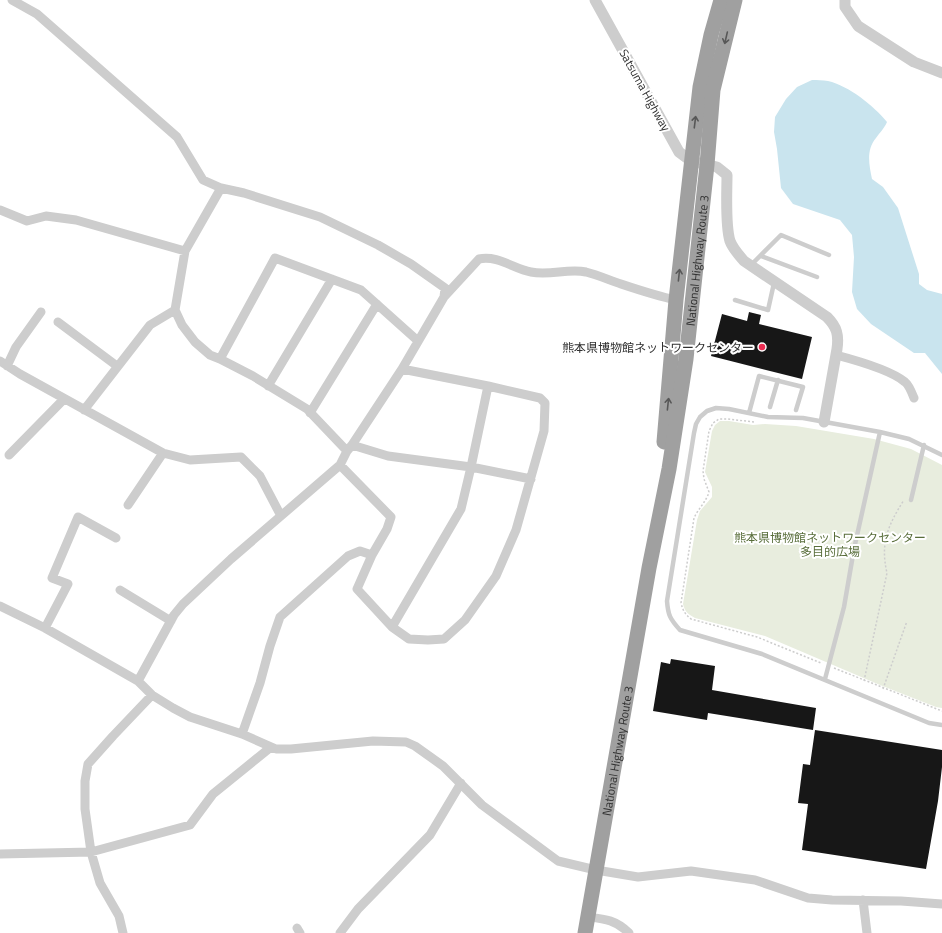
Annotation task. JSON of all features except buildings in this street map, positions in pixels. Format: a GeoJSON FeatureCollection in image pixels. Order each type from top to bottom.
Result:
{"type":"FeatureCollection","features":[{"type":"Feature","properties":{"kind":"highway","name":"National Highway Route 3"},"geometry":{"type":"LineString","coordinates":[[649,568],[662,460],[676,300],[700,87],[711,35],[721,0]]}},
{"type":"Feature","properties":{"kind":"highway","name":"National Highway Route 3"},"geometry":{"type":"LineString","coordinates":[[585,933],[649,568],[669,469],[686,359],[714,90],[735,0]]}},
{"type":"Feature","properties":{"kind":"street"},"geometry":{"type":"LineString","coordinates":[[12,0],[37,14],[177,137],[203,180],[222,188],[244,193],[320,217],[378,245],[411,264],[445,288],[444,297]]}},
{"type":"Feature","properties":{"kind":"street","name":"Satsuma Highway"},"geometry":{"type":"LineString","coordinates":[[595,0],[679,152],[691,161],[717,167],[727,175],[728,228],[730,240],[735,251],[744,261],[751,265]]}},
{"type":"Feature","properties":{"kind":"street"},"geometry":{"type":"LineString","coordinates":[[847,2],[858,26],[914,62],[942,73]]}},
{"type":"Feature","properties":{"kind":"street"},"geometry":{"type":"LineString","coordinates":[[222,188],[185,251],[174,310],[182,325],[195,342],[210,355],[220,359],[307,409],[349,448],[388,456],[471,467],[531,479]]}},
{"type":"Feature","properties":{"kind":"street"},"geometry":{"type":"LineString","coordinates":[[0,210],[27,221],[46,216],[76,220],[185,251]]}},
{"type":"Feature","properties":{"kind":"street"},"geometry":{"type":"LineString","coordinates":[[138,681],[171,621],[183,604],[231,559],[340,465],[349,448],[402,369],[444,297],[479,259],[487,257],[509,263],[530,272],[547,274],[572,270],[586,272],[654,295],[676,300]]}},
{"type":"Feature","properties":{"kind":"street"},"geometry":{"type":"LineString","coordinates":[[220,359],[275,258],[361,290],[418,341]]}},
{"type":"Feature","properties":{"kind":"street"},"geometry":{"type":"LineString","coordinates":[[751,265],[827,317],[833,322],[837,330],[838,338],[836,355],[824,422]]}},
{"type":"Feature","properties":{"kind":"street"},"geometry":{"type":"LineString","coordinates":[[268,386],[332,279]]}},
{"type":"Feature","properties":{"kind":"street"},"geometry":{"type":"LineString","coordinates":[[310,413],[377,304]]}},
{"type":"Feature","properties":{"kind":"street"},"geometry":{"type":"LineString","coordinates":[[84,410],[150,325],[174,310]]}},
{"type":"Feature","properties":{"kind":"street"},"geometry":{"type":"LineString","coordinates":[[41,312],[4,364],[64,399],[164,453],[190,460],[241,457],[260,476],[282,516]]}},
{"type":"Feature","properties":{"kind":"street"},"geometry":{"type":"LineString","coordinates":[[58,322],[117,366]]}},
{"type":"Feature","properties":{"kind":"street"},"geometry":{"type":"LineString","coordinates":[[836,355],[862,362],[906,382],[914,398]]}},
{"type":"Feature","properties":{"kind":"street"},"geometry":{"type":"LineString","coordinates":[[340,465],[391,517],[387,529],[372,556],[357,589],[392,627],[409,639],[428,640],[444,638],[465,620],[496,576],[516,530],[544,431],[545,403],[540,398],[402,369]]}},
{"type":"Feature","properties":{"kind":"street"},"geometry":{"type":"LineString","coordinates":[[392,627],[461,508],[488,386]]}},
{"type":"Feature","properties":{"kind":"street"},"geometry":{"type":"LineString","coordinates":[[9,455],[64,399]]}},
{"type":"Feature","properties":{"kind":"street"},"geometry":{"type":"LineString","coordinates":[[128,505],[164,453]]}},
{"type":"Feature","properties":{"kind":"street"},"geometry":{"type":"LineString","coordinates":[[45,628],[68,584],[52,578],[78,516],[116,538]]}},
{"type":"Feature","properties":{"kind":"street"},"geometry":{"type":"LineString","coordinates":[[242,734],[260,683],[280,617],[348,556],[360,551],[372,556]]}},
{"type":"Feature","properties":{"kind":"street"},"geometry":{"type":"LineString","coordinates":[[120,590],[171,621]]}},
{"type":"Feature","properties":{"kind":"street"},"geometry":{"type":"LineString","coordinates":[[0,606],[45,628],[138,681],[152,695],[190,717],[242,734],[276,749],[372,741],[406,742],[415,746],[443,766],[482,805],[558,861],[596,870],[638,877],[691,871],[755,880],[808,898],[942,904]]}},
{"type":"Feature","properties":{"kind":"street"},"geometry":{"type":"LineString","coordinates":[[123,933],[119,916],[100,884],[91,852],[85,809],[85,781],[88,764],[152,695]]}},
{"type":"Feature","properties":{"kind":"street"},"geometry":{"type":"LineString","coordinates":[[0,854],[91,852],[190,825],[213,794],[271,747]]}},
{"type":"Feature","properties":{"kind":"street"},"geometry":{"type":"LineString","coordinates":[[340,933],[358,909],[430,835],[461,783]]}},
{"type":"Feature","properties":{"kind":"street"},"geometry":{"type":"LineString","coordinates":[[863,900],[867,933]]}},
{"type":"Feature","properties":{"kind":"street"},"geometry":{"type":"LineString","coordinates":[[588,917],[613,921],[629,933]]}},
{"type":"Feature","properties":{"kind":"lane"},"geometry":{"type":"LineString","coordinates":[[751,265],[781,234],[829,255]]}},
{"type":"Feature","properties":{"kind":"lane"},"geometry":{"type":"LineString","coordinates":[[761,256],[817,277]]}},
{"type":"Feature","properties":{"kind":"lane"},"geometry":{"type":"LineString","coordinates":[[735,300],[768,310],[775,282]]}},
{"type":"Feature","properties":{"kind":"lane"},"geometry":{"type":"LineString","coordinates":[[749,413],[759,376],[802,387],[796,410]]}},
{"type":"Feature","properties":{"kind":"lane"},"geometry":{"type":"LineString","coordinates":[[770,407],[778,380]]}},
{"type":"Feature","properties":{"kind":"lane"},"geometry":{"type":"LineString","coordinates":[[942,455],[909,439],[880,432],[803,418],[768,417],[729,409],[716,408],[707,410],[696,424],[667,600],[668,613],[680,630],[762,654],[929,723],[942,725]]}},
{"type":"Feature","properties":{"kind":"lane"},"geometry":{"type":"LineString","coordinates":[[825,679],[844,608],[854,549],[880,432]]}},
{"type":"Feature","properties":{"kind":"lane"},"geometry":{"type":"LineString","coordinates":[[911,500],[924,445]]}},
{"type":"Feature","properties":{"kind":"path"},"geometry":{"type":"LineString","coordinates":[[757,422],[728,418],[718,419],[713,423],[709,431],[703,471],[704,479],[709,492],[708,497],[697,510],[694,518],[680,603],[685,614],[691,619],[757,637],[883,689],[942,711]]}},
{"type":"Feature","properties":{"kind":"path"},"geometry":{"type":"LineString","coordinates":[[864,681],[886,573],[884,561],[887,531],[893,517],[904,500]]}},
{"type":"Feature","properties":{"kind":"path"},"geometry":{"type":"LineString","coordinates":[[883,689],[907,622]]}},
{"type":"Feature","properties":{"kind":"green space","name":"熊本県博物館ネットワークセンター 多目的広場"},"geometry":{"type":"Polygon","coordinates":[[[720,421],[753,425],[765,424],[796,426],[874,439],[911,449],[942,465],[942,708],[880,685],[765,636],[695,618],[686,611],[683,604],[697,520],[700,511],[712,497],[712,487],[705,472],[712,431],[715,425],[720,421]]]}},
{"type":"Feature","properties":{"kind":"water"},"geometry":{"type":"Polygon","coordinates":[[[812,80],[828,81],[844,87],[868,103],[887,122],[871,147],[869,163],[872,179],[883,187],[898,208],[919,274],[919,284],[927,290],[942,294],[942,374],[925,353],[914,353],[871,324],[857,309],[852,292],[854,257],[852,235],[840,220],[793,204],[781,188],[774,132],[775,117],[786,99],[797,87],[812,80]]]}},
{"type":"Feature","properties":{"kind":"place","name":"熊本県博物館ネットワークセンター"},"geometry":{"type":"Point","coordinates":[762,347]}}]}
